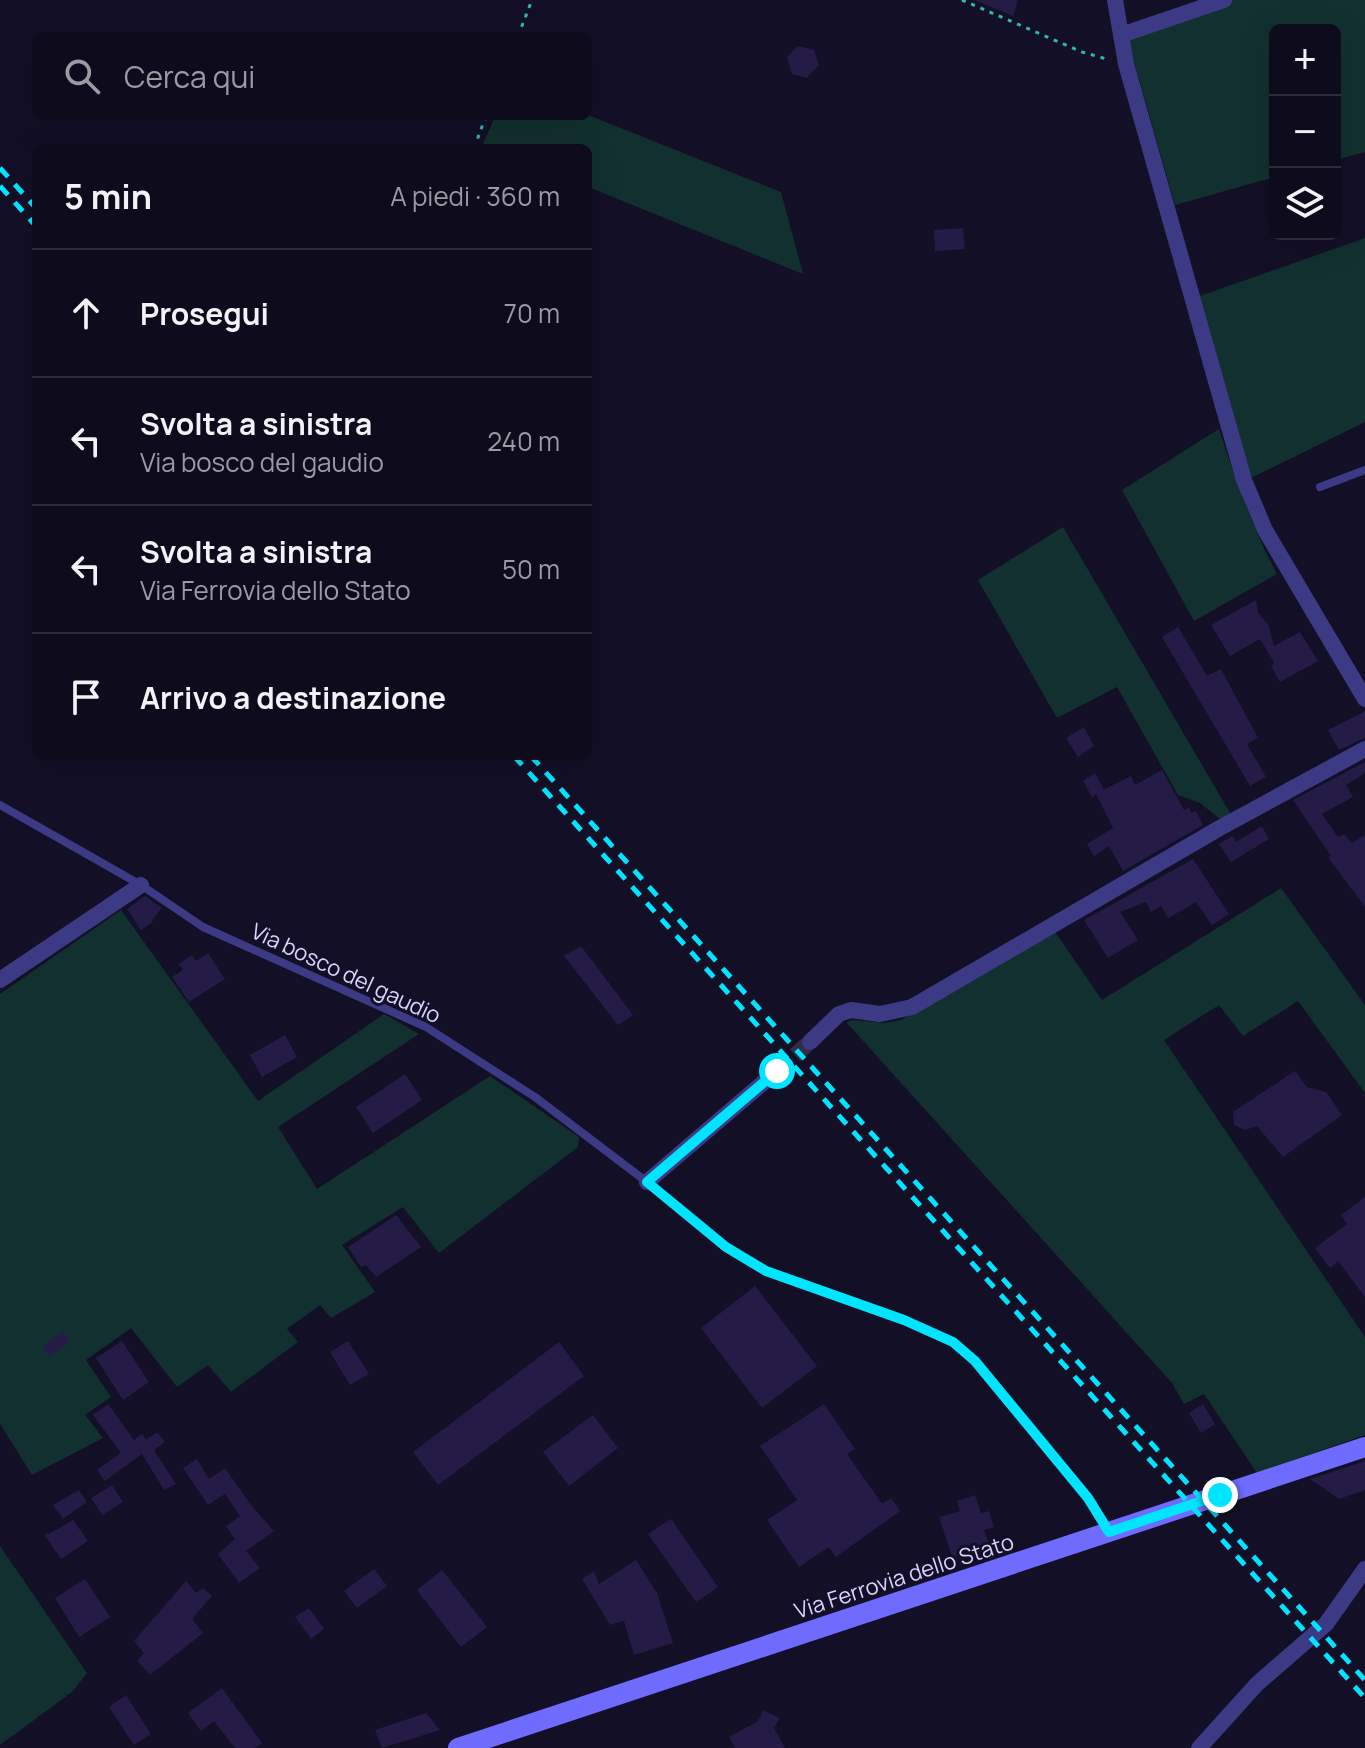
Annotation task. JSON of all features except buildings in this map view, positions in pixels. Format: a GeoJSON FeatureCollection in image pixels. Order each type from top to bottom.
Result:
{"type":"FeatureCollection","features":[{"type":"Feature","properties":{"kind":"main road","name":"Via Ferrovia dello Stato"},"geometry":{"type":"LineString","coordinates":[[458,1748],[1365,1447]]}},
{"type":"Feature","properties":{"kind":"street"},"geometry":{"type":"LineString","coordinates":[[1115,0],[1126,64],[1244,480],[1265,530],[1365,699]]}},
{"type":"Feature","properties":{"kind":"street"},"geometry":{"type":"LineString","coordinates":[[1121,35],[1224,0]]}},
{"type":"Feature","properties":{"kind":"street"},"geometry":{"type":"LineString","coordinates":[[810,1042],[839,1014],[851,1010],[880,1014],[912,1007],[1205,836],[1365,749]]}},
{"type":"Feature","properties":{"kind":"street"},"geometry":{"type":"LineString","coordinates":[[0,980],[141,885]]}},
{"type":"Feature","properties":{"kind":"street"},"geometry":{"type":"LineString","coordinates":[[647,1182],[777,1071]]}},
{"type":"Feature","properties":{"kind":"street"},"geometry":{"type":"LineString","coordinates":[[1199,1748],[1257,1684],[1326,1624],[1365,1569]]}},
{"type":"Feature","properties":{"kind":"lane"},"geometry":{"type":"LineString","coordinates":[[1320,487],[1365,470]]}},
{"type":"Feature","properties":{"kind":"lane","name":"Via bosco del gaudio"},"geometry":{"type":"LineString","coordinates":[[0,805],[141,885],[203,927],[426,1027],[535,1097],[726,1247],[766,1271],[904,1320],[953,1342],[975,1361],[1088,1498],[1109,1532]]}},
{"type":"Feature","properties":{"kind":"path"},"geometry":{"type":"LineString","coordinates":[[520,32],[532,0]]}},
{"type":"Feature","properties":{"kind":"path"},"geometry":{"type":"LineString","coordinates":[[962,0],[1082,52],[1126,64]]}},
{"type":"Feature","properties":{"kind":"path"},"geometry":{"type":"LineString","coordinates":[[476,144],[484,120]]}},
{"type":"Feature","properties":{"kind":"green space"},"geometry":{"type":"Polygon","coordinates":[[[1233,0],[1365,0],[1365,152],[1341,158],[1341,24],[1269,24],[1269,179],[1175,205],[1127,37],[1233,0]]]}},
{"type":"Feature","properties":{"kind":"green space"},"geometry":{"type":"Polygon","coordinates":[[[592,117],[781,192],[803,274],[592,189],[592,144],[483,144],[493,120],[592,120],[592,117]]]}},
{"type":"Feature","properties":{"kind":"green space"},"geometry":{"type":"Polygon","coordinates":[[[1365,238],[1365,422],[1251,478],[1200,296],[1365,238]]]}},
{"type":"Feature","properties":{"kind":"green space"},"geometry":{"type":"Polygon","coordinates":[[[1219,429],[1245,503],[1277,574],[1194,621],[1122,490],[1219,429]]]}},
{"type":"Feature","properties":{"kind":"green space"},"geometry":{"type":"Polygon","coordinates":[[[1063,527],[1233,818],[1220,819],[1200,803],[1178,795],[1117,687],[1057,718],[978,580],[1063,527]]]}},
{"type":"Feature","properties":{"kind":"green space"},"geometry":{"type":"Polygon","coordinates":[[[1281,888],[1365,1005],[1365,1093],[1298,1001],[1243,1036],[1219,1005],[1164,1040],[1365,1337],[1365,1435],[1257,1473],[1204,1394],[1184,1404],[1172,1383],[846,1022],[901,1020],[1053,929],[1102,1000],[1281,888]]]}},
{"type":"Feature","properties":{"kind":"green space"},"geometry":{"type":"Polygon","coordinates":[[[121,910],[258,1101],[384,1014],[419,1034],[278,1127],[317,1189],[490,1076],[579,1137],[578,1147],[439,1253],[403,1207],[342,1245],[375,1292],[331,1318],[320,1305],[287,1329],[298,1342],[231,1392],[208,1365],[177,1387],[131,1328],[86,1360],[111,1397],[85,1415],[103,1438],[32,1475],[0,1424],[0,994],[121,910]]]}},
{"type":"Feature","properties":{"kind":"green space"},"geometry":{"type":"Polygon","coordinates":[[[0,1546],[87,1673],[72,1692],[0,1745],[0,1546]]]}},
{"type":"Feature","properties":{"kind":"tunnel"},"geometry":{"type":"LineString","coordinates":[[777,1071],[810,1042]]}},
{"type":"Feature","properties":{"kind":"railway"},"geometry":{"type":"LineString","coordinates":[[0,168],[32,204]]}},
{"type":"Feature","properties":{"kind":"railway"},"geometry":{"type":"LineString","coordinates":[[0,186],[32,222]]}},
{"type":"Feature","properties":{"kind":"railway"},"geometry":{"type":"LineString","coordinates":[[518,760],[1365,1698]]}},
{"type":"Feature","properties":{"kind":"railway"},"geometry":{"type":"LineString","coordinates":[[535,760],[1365,1680]]}},
{"type":"Feature","properties":{"kind":"route"},"geometry":{"type":"LineString","coordinates":[[777,1071],[647,1182],[726,1247],[766,1271],[904,1320],[953,1342],[975,1361],[1088,1498],[1109,1532],[1220,1495]]}}]}
